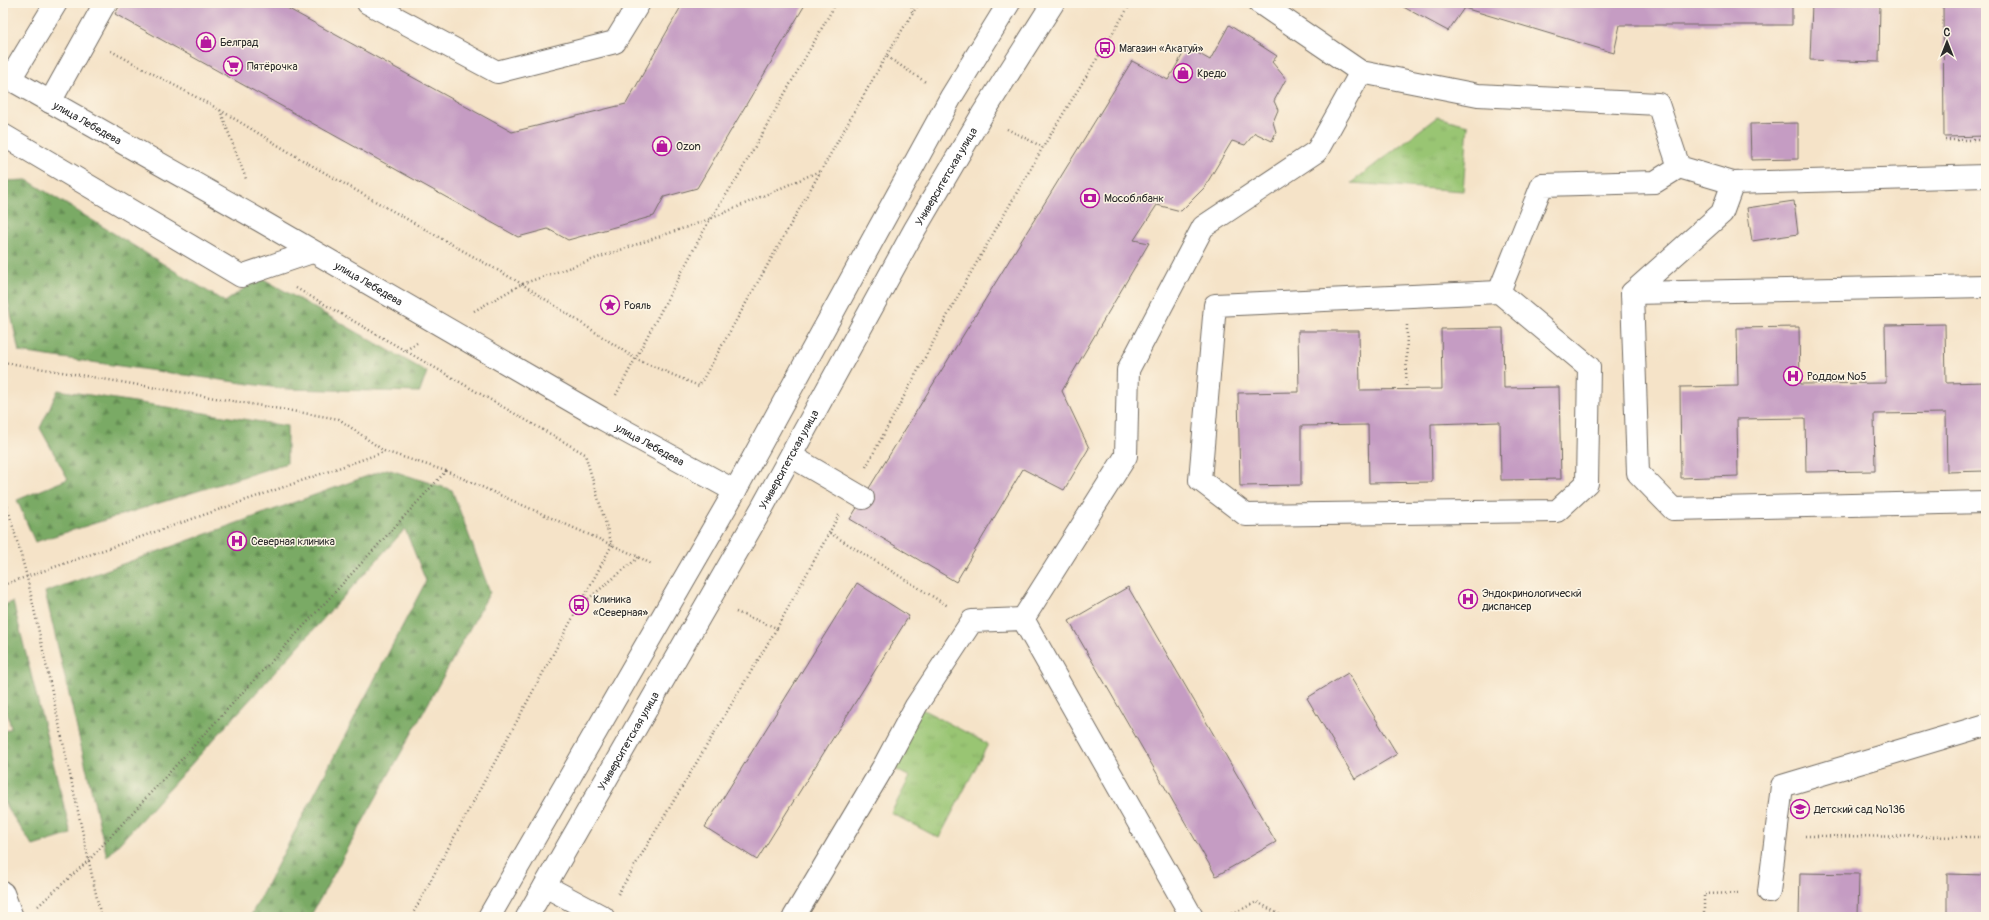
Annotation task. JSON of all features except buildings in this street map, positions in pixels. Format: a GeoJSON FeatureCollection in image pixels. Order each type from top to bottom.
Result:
{"type":"FeatureCollection","features":[{"type":"Feature","properties":{"kind":"main road"},"geometry":{"type":"LineString","coordinates":[[6,77],[56,3]]}},
{"type":"Feature","properties":{"kind":"main road"},"geometry":{"type":"LineString","coordinates":[[50,102],[105,3]]}},
{"type":"Feature","properties":{"kind":"main road"},"geometry":{"type":"LineString","coordinates":[[368,3],[497,72],[615,42],[639,3]]}},
{"type":"Feature","properties":{"kind":"main road"},"geometry":{"type":"LineString","coordinates":[[489,917],[734,491],[951,97],[1009,3]]}},
{"type":"Feature","properties":{"kind":"main road","name":"Университетская улица"},"geometry":{"type":"LineString","coordinates":[[527,917],[762,508],[923,215],[982,115],[1053,3]]}},
{"type":"Feature","properties":{"kind":"main road"},"geometry":{"type":"LineString","coordinates":[[1260,3],[1361,72],[1478,95],[1658,104],[1679,167]]}},
{"type":"Feature","properties":{"kind":"main road"},"geometry":{"type":"LineString","coordinates":[[1023,620],[1126,456],[1128,370],[1203,227],[1317,151],[1361,72]]}},
{"type":"Feature","properties":{"kind":"main road","name":"улица Лебедева"},"geometry":{"type":"LineString","coordinates":[[6,77],[261,221],[443,328],[762,508]]}},
{"type":"Feature","properties":{"kind":"main road"},"geometry":{"type":"LineString","coordinates":[[3,135],[241,276],[312,252]]}},
{"type":"Feature","properties":{"kind":"main road"},"geometry":{"type":"LineString","coordinates":[[1499,292],[1542,185],[1654,182],[1679,167],[1733,183],[1986,176]]}},
{"type":"Feature","properties":{"kind":"main road"},"geometry":{"type":"LineString","coordinates":[[1632,293],[1722,214],[1733,183]]}},
{"type":"Feature","properties":{"kind":"main road"},"geometry":{"type":"LineString","coordinates":[[1632,293],[1986,286]]}},
{"type":"Feature","properties":{"kind":"main road"},"geometry":{"type":"LineString","coordinates":[[1499,292],[1589,367],[1587,483],[1557,511],[1246,515],[1200,480],[1215,305],[1407,296],[1499,292]]}},
{"type":"Feature","properties":{"kind":"main road"},"geometry":{"type":"LineString","coordinates":[[1632,293],[1638,473],[1673,509],[1986,502]]}},
{"type":"Feature","properties":{"kind":"main road"},"geometry":{"type":"LineString","coordinates":[[791,456],[857,495]]}},
{"type":"Feature","properties":{"kind":"main road"},"geometry":{"type":"LineString","coordinates":[[794,917],[885,764],[916,706],[972,620],[1023,620]]}},
{"type":"Feature","properties":{"kind":"main road"},"geometry":{"type":"LineString","coordinates":[[1023,620],[1192,917]]}},
{"type":"Feature","properties":{"kind":"main road"},"geometry":{"type":"LineString","coordinates":[[1769,892],[1782,786],[1986,725]]}},
{"type":"Feature","properties":{"kind":"main road"},"geometry":{"type":"LineString","coordinates":[[516,870],[545,886],[608,908]]}},
{"type":"Feature","properties":{"kind":"main road"},"geometry":{"type":"LineString","coordinates":[[3,893],[12,917]]}},
{"type":"Feature","properties":{"kind":"path"},"geometry":{"type":"LineString","coordinates":[[614,398],[710,219],[736,180],[836,3]]}},
{"type":"Feature","properties":{"kind":"path"},"geometry":{"type":"LineString","coordinates":[[912,3],[912,13]]}},
{"type":"Feature","properties":{"kind":"path"},"geometry":{"type":"LineString","coordinates":[[85,37],[220,110],[304,161],[522,284],[636,359],[699,386],[886,56],[919,3]]}},
{"type":"Feature","properties":{"kind":"path"},"geometry":{"type":"LineString","coordinates":[[608,908],[777,628],[830,533],[857,495],[965,283],[1043,148],[1131,3]]}},
{"type":"Feature","properties":{"kind":"path"},"geometry":{"type":"LineString","coordinates":[[886,56],[930,84]]}},
{"type":"Feature","properties":{"kind":"path"},"geometry":{"type":"LineString","coordinates":[[220,110],[261,221]]}},
{"type":"Feature","properties":{"kind":"path"},"geometry":{"type":"LineString","coordinates":[[1004,127],[1043,148]]}},
{"type":"Feature","properties":{"kind":"path"},"geometry":{"type":"LineString","coordinates":[[1945,140],[1986,140]]}},
{"type":"Feature","properties":{"kind":"path"},"geometry":{"type":"LineString","coordinates":[[406,350],[522,284],[710,219],[820,172]]}},
{"type":"Feature","properties":{"kind":"path"},"geometry":{"type":"LineString","coordinates":[[261,268],[585,454],[612,545],[411,917]]}},
{"type":"Feature","properties":{"kind":"path"},"geometry":{"type":"LineString","coordinates":[[1406,390],[1407,296]]}},
{"type":"Feature","properties":{"kind":"path"},"geometry":{"type":"LineString","coordinates":[[3,362],[339,419],[384,451],[446,471],[639,557],[651,564]]}},
{"type":"Feature","properties":{"kind":"path"},"geometry":{"type":"LineString","coordinates":[[3,585],[384,451]]}},
{"type":"Feature","properties":{"kind":"path"},"geometry":{"type":"LineString","coordinates":[[38,907],[89,860],[446,471]]}},
{"type":"Feature","properties":{"kind":"path"},"geometry":{"type":"LineString","coordinates":[[3,491],[27,577],[101,917]]}},
{"type":"Feature","properties":{"kind":"path"},"geometry":{"type":"LineString","coordinates":[[830,533],[972,620]]}},
{"type":"Feature","properties":{"kind":"path"},"geometry":{"type":"LineString","coordinates":[[579,605],[639,557]]}},
{"type":"Feature","properties":{"kind":"path"},"geometry":{"type":"LineString","coordinates":[[733,611],[777,628]]}},
{"type":"Feature","properties":{"kind":"path"},"geometry":{"type":"LineString","coordinates":[[1776,836],[1986,837]]}},
{"type":"Feature","properties":{"kind":"path"},"geometry":{"type":"LineString","coordinates":[[1704,917],[1704,894],[1769,892]]}},
{"type":"Feature","properties":{"kind":"path"},"geometry":{"type":"LineString","coordinates":[[1225,917],[1257,902],[1284,917]]}},
{"type":"Feature","properties":{"kind":"green space"},"geometry":{"type":"Polygon","coordinates":[[[1437,117],[1468,125],[1463,191],[1351,183],[1437,117]]]}},
{"type":"Feature","properties":{"kind":"green space"},"geometry":{"type":"Polygon","coordinates":[[[27,180],[225,302],[260,277],[427,372],[420,392],[286,389],[19,352],[3,277],[3,181],[27,180]]]}},
{"type":"Feature","properties":{"kind":"green space"},"geometry":{"type":"Polygon","coordinates":[[[58,390],[287,426],[287,463],[35,542],[17,500],[68,479],[40,428],[58,390]]]}},
{"type":"Feature","properties":{"kind":"green space"},"geometry":{"type":"Polygon","coordinates":[[[387,469],[452,490],[490,592],[310,917],[250,917],[426,581],[405,529],[107,857],[45,592],[387,469]]]}},
{"type":"Feature","properties":{"kind":"green space"},"geometry":{"type":"Polygon","coordinates":[[[13,602],[71,834],[33,846],[3,802],[3,732],[11,728],[3,698],[3,605],[13,602]]]}},
{"type":"Feature","properties":{"kind":"green space"},"geometry":{"type":"Polygon","coordinates":[[[916,706],[988,744],[939,838],[891,813],[910,777],[885,764],[916,706]]]}},
{"type":"Feature","properties":{"kind":"place","name":"Белград"},"geometry":{"type":"Point","coordinates":[206,42]}},
{"type":"Feature","properties":{"kind":"place","name":"Магазин «Акатуй»"},"geometry":{"type":"Point","coordinates":[1105,48]}},
{"type":"Feature","properties":{"kind":"place","name":"Пятёрочка"},"geometry":{"type":"Point","coordinates":[233,66]}},
{"type":"Feature","properties":{"kind":"place","name":"Кредо"},"geometry":{"type":"Point","coordinates":[1183,73]}},
{"type":"Feature","properties":{"kind":"place","name":"Ozon"},"geometry":{"type":"Point","coordinates":[662,146]}},
{"type":"Feature","properties":{"kind":"place","name":"Мособлбанк"},"geometry":{"type":"Point","coordinates":[1090,198]}},
{"type":"Feature","properties":{"kind":"place","name":"Рояль"},"geometry":{"type":"Point","coordinates":[610,305]}},
{"type":"Feature","properties":{"kind":"place","name":"Роддом №5"},"geometry":{"type":"Point","coordinates":[1793,376]}},
{"type":"Feature","properties":{"kind":"place","name":"Северная клиника"},"geometry":{"type":"Point","coordinates":[237,541]}},
{"type":"Feature","properties":{"kind":"place","name":"Эндокринологическй диспансер"},"geometry":{"type":"Point","coordinates":[1468,599]}},
{"type":"Feature","properties":{"kind":"place","name":"Клиника «Северная»"},"geometry":{"type":"Point","coordinates":[579,605]}},
{"type":"Feature","properties":{"kind":"place","name":"Детский сад №136"},"geometry":{"type":"Point","coordinates":[1800,809]}}]}
